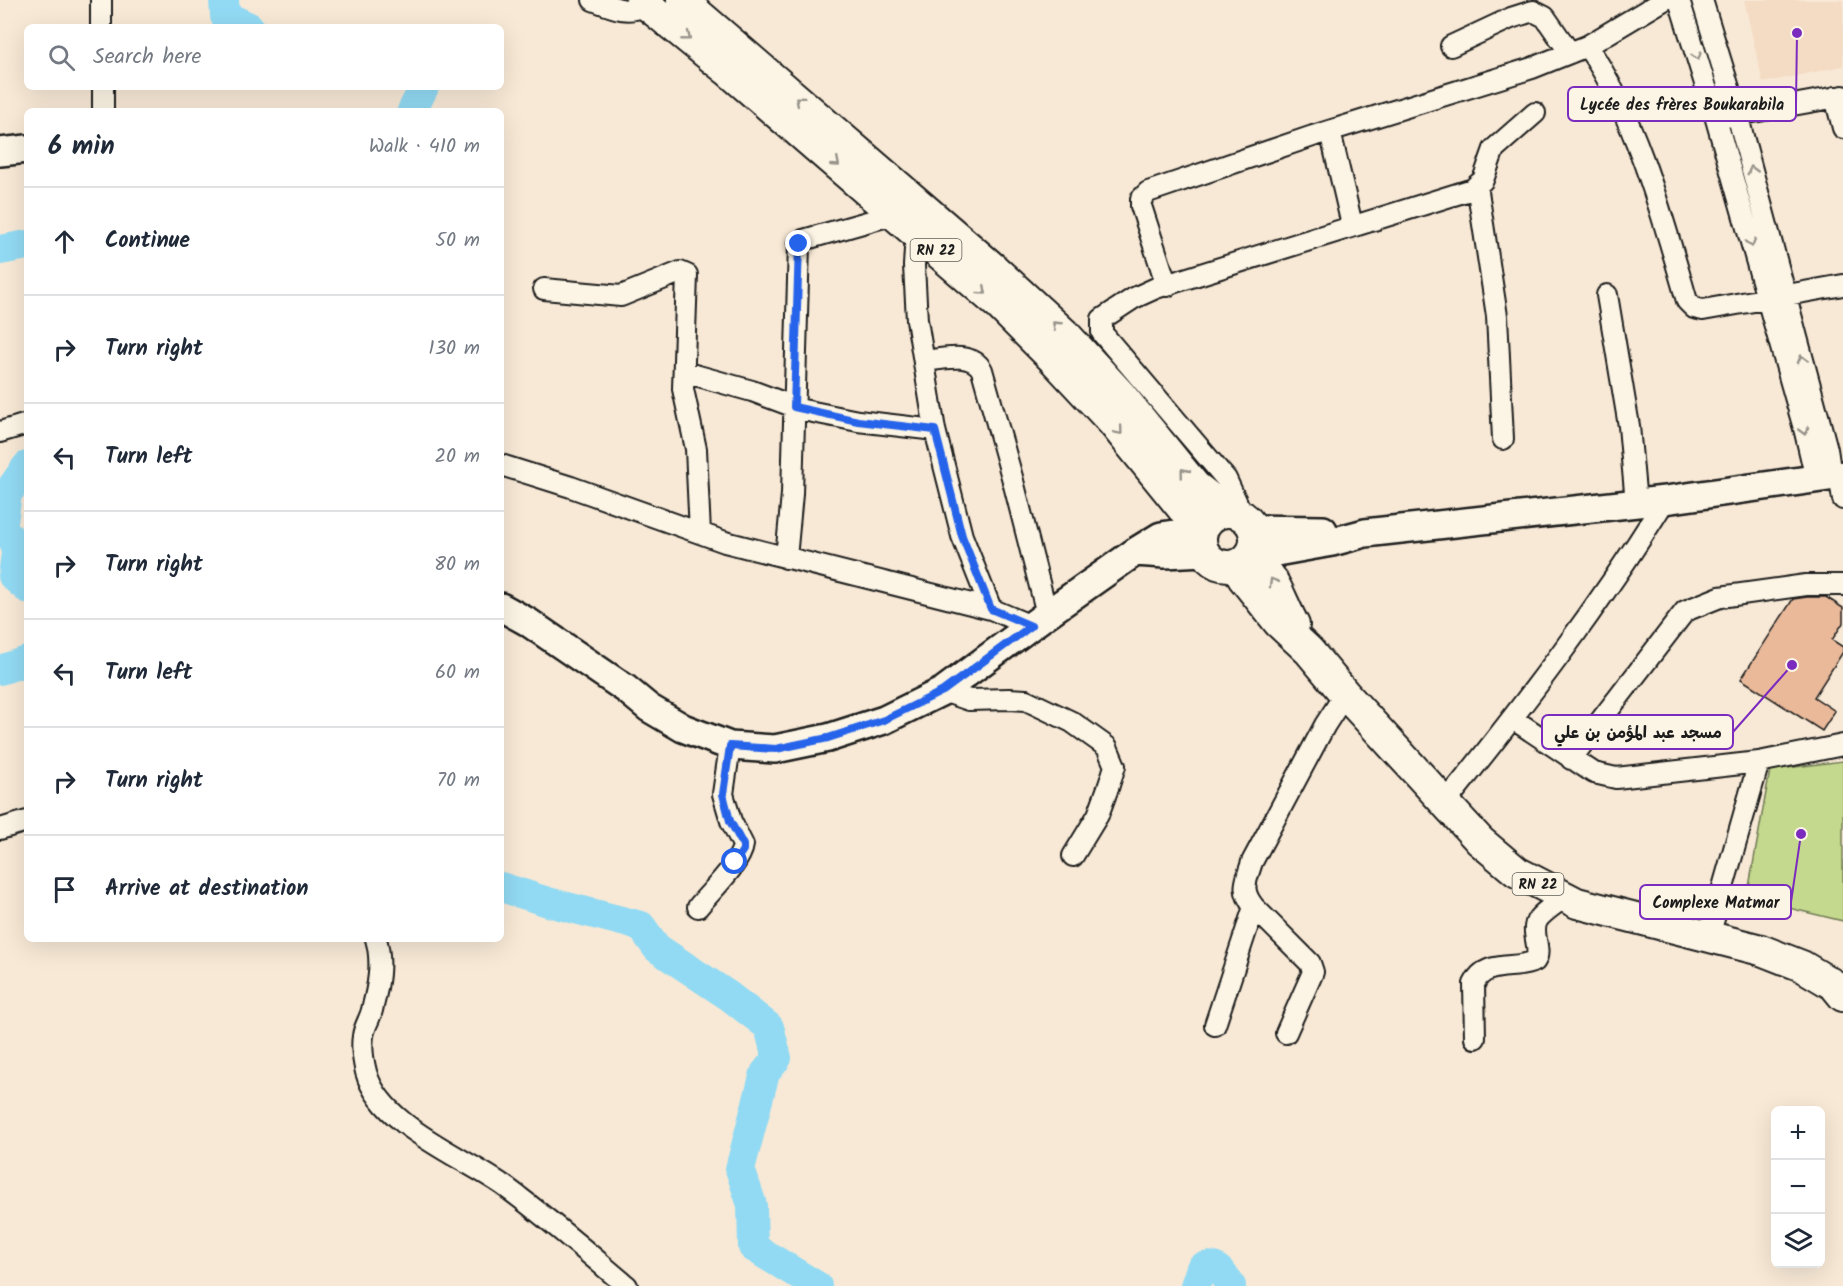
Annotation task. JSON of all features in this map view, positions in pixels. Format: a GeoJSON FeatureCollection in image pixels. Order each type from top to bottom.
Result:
{"type":"FeatureCollection","features":[{"type":"Feature","properties":{"kind":"main road","name":"RN 22"},"geometry":{"type":"LineString","coordinates":[[682,0],[734,61],[907,214],[1032,337],[1113,423],[1195,486],[1230,537],[1261,564],[1275,582],[1309,651],[1345,694],[1480,841],[1517,872],[1564,897],[1625,917],[1761,950],[1802,966],[1834,985],[1843,996]]}},
{"type":"Feature","properties":{"kind":"main road","name":"RN 22"},"geometry":{"type":"LineString","coordinates":[[644,2],[734,61]]}},
{"type":"Feature","properties":{"kind":"main road"},"geometry":{"type":"LineString","coordinates":[[0,152],[24,149]]}},
{"type":"Feature","properties":{"kind":"main road"},"geometry":{"type":"LineString","coordinates":[[504,609],[592,665],[650,708],[683,728],[730,746],[776,749],[828,738],[884,720],[943,691],[1039,620],[1161,536],[1230,537],[1271,553],[1332,542],[1365,533],[1834,481]]}},
{"type":"Feature","properties":{"kind":"street"},"geometry":{"type":"LineString","coordinates":[[101,0],[101,24]]}},
{"type":"Feature","properties":{"kind":"street"},"geometry":{"type":"LineString","coordinates":[[593,0],[621,10],[639,9],[644,2]]}},
{"type":"Feature","properties":{"kind":"street"},"geometry":{"type":"LineString","coordinates":[[1167,286],[1142,206],[1143,196],[1148,192],[1330,131],[1532,68],[1579,49],[1664,0]]}},
{"type":"Feature","properties":{"kind":"street"},"geometry":{"type":"LineString","coordinates":[[1679,0],[1716,119],[1827,448],[1834,481]]}},
{"type":"Feature","properties":{"kind":"street"},"geometry":{"type":"LineString","coordinates":[[1702,0],[1737,114],[1776,296]]}},
{"type":"Feature","properties":{"kind":"street"},"geometry":{"type":"LineString","coordinates":[[1451,46],[1510,18],[1533,11],[1545,17],[1579,49],[1611,84],[1624,112],[1687,301],[1691,306],[1703,310],[1843,285]]}},
{"type":"Feature","properties":{"kind":"street"},"geometry":{"type":"LineString","coordinates":[[103,90],[103,108]]}},
{"type":"Feature","properties":{"kind":"street"},"geometry":{"type":"LineString","coordinates":[[1716,119],[1839,96],[1843,128]]}},
{"type":"Feature","properties":{"kind":"street"},"geometry":{"type":"LineString","coordinates":[[1230,537],[1226,479],[1102,333],[1102,319],[1134,298],[1156,288],[1473,189],[1486,174],[1494,149],[1535,112]]}},
{"type":"Feature","properties":{"kind":"street"},"geometry":{"type":"LineString","coordinates":[[1330,131],[1352,225]]}},
{"type":"Feature","properties":{"kind":"street"},"geometry":{"type":"LineString","coordinates":[[1478,185],[1497,316],[1503,439]]}},
{"type":"Feature","properties":{"kind":"street"},"geometry":{"type":"LineString","coordinates":[[786,558],[792,494],[800,242],[907,214],[915,266],[917,320],[935,430],[962,536],[991,609]]}},
{"type":"Feature","properties":{"kind":"street"},"geometry":{"type":"LineString","coordinates":[[544,290],[621,296],[671,274],[684,272],[687,275],[682,390],[696,449],[700,533]]}},
{"type":"Feature","properties":{"kind":"street"},"geometry":{"type":"LineString","coordinates":[[1606,296],[1629,426],[1636,503]]}},
{"type":"Feature","properties":{"kind":"street"},"geometry":{"type":"LineString","coordinates":[[504,466],[571,487],[725,542],[1039,620],[1012,477],[982,370],[978,363],[971,359],[924,361]]}},
{"type":"Feature","properties":{"kind":"street"},"geometry":{"type":"LineString","coordinates":[[684,372],[752,391],[794,407],[858,421],[935,430]]}},
{"type":"Feature","properties":{"kind":"street"},"geometry":{"type":"LineString","coordinates":[[0,432],[24,425]]}},
{"type":"Feature","properties":{"kind":"street"},"geometry":{"type":"LineString","coordinates":[[1446,802],[1513,718],[1591,613],[1634,551],[1665,500]]}},
{"type":"Feature","properties":{"kind":"street"},"geometry":{"type":"LineString","coordinates":[[1571,759],[1685,611],[1720,597],[1806,585],[1843,585]]}},
{"type":"Feature","properties":{"kind":"street"},"geometry":{"type":"LineString","coordinates":[[943,691],[969,700],[1026,700],[1072,722],[1107,747],[1114,766],[1109,784],[1098,815],[1073,856]]}},
{"type":"Feature","properties":{"kind":"street"},"geometry":{"type":"LineString","coordinates":[[1286,1032],[1313,972],[1310,963],[1254,907],[1245,891],[1245,885],[1252,862],[1325,725],[1345,694]]}},
{"type":"Feature","properties":{"kind":"street"},"geometry":{"type":"LineString","coordinates":[[1513,718],[1594,773],[1616,778],[1759,762],[1843,745]]}},
{"type":"Feature","properties":{"kind":"street"},"geometry":{"type":"LineString","coordinates":[[698,907],[743,850],[743,845],[728,814],[723,794],[730,746]]}},
{"type":"Feature","properties":{"kind":"street"},"geometry":{"type":"LineString","coordinates":[[1709,936],[1759,762]]}},
{"type":"Feature","properties":{"kind":"street"},"geometry":{"type":"LineString","coordinates":[[0,829],[24,822]]}},
{"type":"Feature","properties":{"kind":"street"},"geometry":{"type":"LineString","coordinates":[[1475,1038],[1474,984],[1476,980],[1486,970],[1535,961],[1538,956],[1535,931],[1537,921],[1564,897]]}},
{"type":"Feature","properties":{"kind":"street"},"geometry":{"type":"LineString","coordinates":[[1215,1025],[1254,907]]}},
{"type":"Feature","properties":{"kind":"street"},"geometry":{"type":"LineString","coordinates":[[377,942],[380,952],[379,980],[372,1012],[363,1035],[362,1054],[367,1075],[386,1105],[403,1122],[429,1140],[506,1187],[627,1286]]}},
{"type":"Feature","properties":{"kind":"shaded area"},"geometry":{"type":"Polygon","coordinates":[[[1744,0],[1843,0],[1843,66],[1763,83],[1744,0]]]}},
{"type":"Feature","properties":{"kind":"green space"},"geometry":{"type":"Polygon","coordinates":[[[1843,761],[1843,921],[1747,898],[1770,770],[1843,761]]]}},
{"type":"Feature","properties":{"kind":"building"},"geometry":{"type":"Polygon","coordinates":[[[1826,597],[1843,608],[1843,623],[1832,640],[1843,647],[1843,652],[1814,697],[1835,711],[1822,731],[1741,679],[1793,599],[1826,597]]]}},
{"type":"Feature","properties":{"kind":"waterway"},"geometry":{"type":"LineString","coordinates":[[224,0],[225,16],[242,24]]}},
{"type":"Feature","properties":{"kind":"waterway"},"geometry":{"type":"LineString","coordinates":[[414,108],[422,90]]}},
{"type":"Feature","properties":{"kind":"waterway"},"geometry":{"type":"LineString","coordinates":[[0,250],[24,246]]}},
{"type":"Feature","properties":{"kind":"waterway"},"geometry":{"type":"LineString","coordinates":[[24,470],[7,494],[2,529],[17,545],[13,576],[24,585]]}},
{"type":"Feature","properties":{"kind":"waterway"},"geometry":{"type":"LineString","coordinates":[[0,670],[24,662]]}},
{"type":"Feature","properties":{"kind":"waterway"},"geometry":{"type":"LineString","coordinates":[[504,888],[641,926],[657,948],[729,996],[769,1027],[777,1058],[765,1073],[740,1169],[752,1205],[753,1247],[817,1286]]}},
{"type":"Feature","properties":{"kind":"waterway"},"geometry":{"type":"LineString","coordinates":[[1195,1286],[1201,1268],[1207,1267],[1219,1270],[1231,1286]]}},
{"type":"Feature","properties":{"kind":"place","name":"Lycée des frères Boukarabila"},"geometry":{"type":"Point","coordinates":[1797,33]}},
{"type":"Feature","properties":{"kind":"place","name":"مسجد عبد المؤمن بن علي"},"geometry":{"type":"Point","coordinates":[1792,665]}},
{"type":"Feature","properties":{"kind":"place","name":"Complexe Matmar"},"geometry":{"type":"Point","coordinates":[1801,834]}},
{"type":"Feature","properties":{"kind":"route"},"geometry":{"type":"LineString","coordinates":[[735,862],[743,850],[743,845],[730,821],[723,794],[730,746],[776,749],[828,738],[884,720],[943,691],[1031,626],[991,609],[962,536],[935,430],[858,421],[794,407],[799,244]]}}]}
